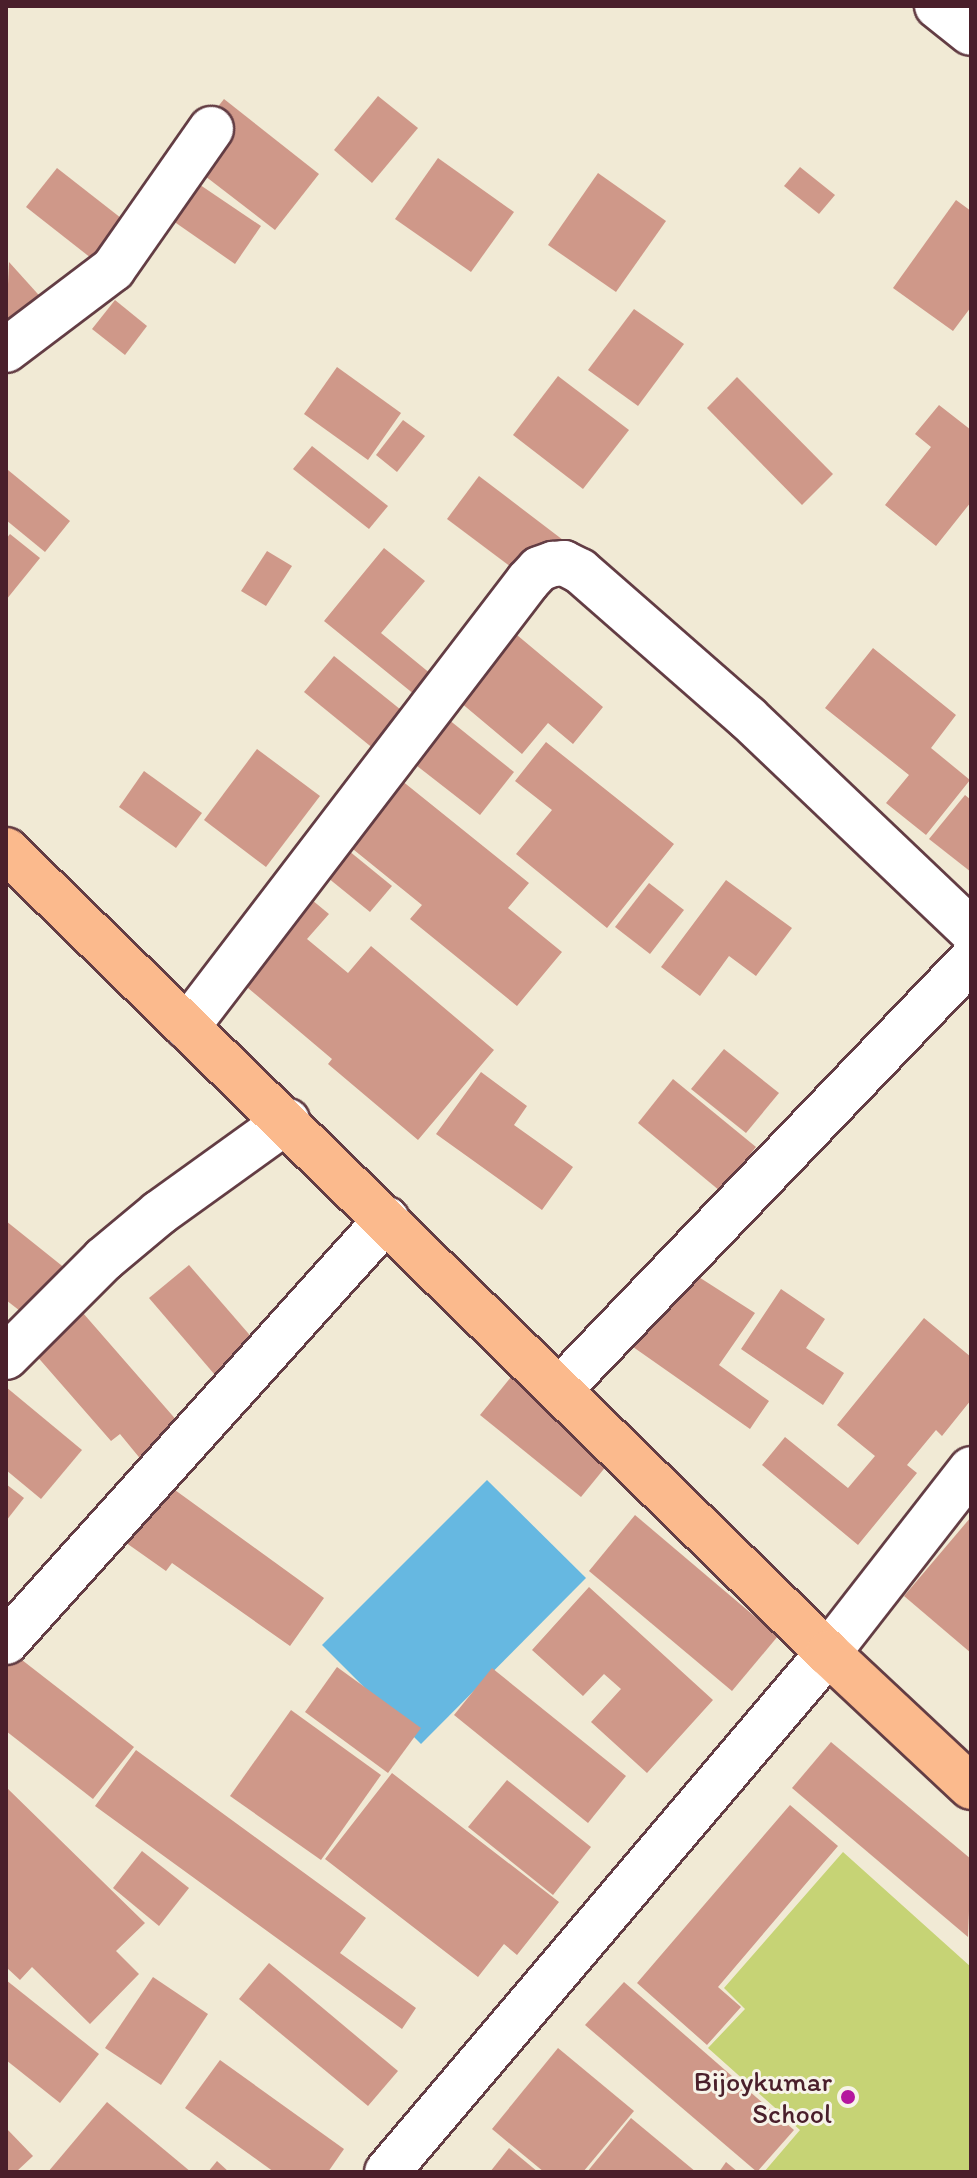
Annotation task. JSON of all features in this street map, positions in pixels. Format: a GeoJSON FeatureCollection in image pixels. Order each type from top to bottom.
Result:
{"type":"FeatureCollection","features":[{"type":"Feature","properties":{"kind":"main road"},"geometry":{"type":"LineString","coordinates":[[9,861],[287,1121],[828,1653],[971,1787]]}},
{"type":"Feature","properties":{"kind":"street"},"geometry":{"type":"LineString","coordinates":[[937,6],[971,33]]}},
{"type":"Feature","properties":{"kind":"street"},"geometry":{"type":"LineString","coordinates":[[6,350],[113,269],[211,129]]}},
{"type":"Feature","properties":{"kind":"street"},"geometry":{"type":"LineString","coordinates":[[187,1027],[528,581],[539,569],[553,564],[564,563],[580,571],[748,718],[971,930]]}},
{"type":"Feature","properties":{"kind":"street"},"geometry":{"type":"LineString","coordinates":[[559,1390],[971,960]]}},
{"type":"Feature","properties":{"kind":"street"},"geometry":{"type":"LineString","coordinates":[[6,1357],[104,1259],[159,1213],[287,1121]]}},
{"type":"Feature","properties":{"kind":"street"},"geometry":{"type":"LineString","coordinates":[[6,1642],[387,1219]]}},
{"type":"Feature","properties":{"kind":"street"},"geometry":{"type":"LineString","coordinates":[[387,2172],[828,1653],[971,1469]]}},
{"type":"Feature","properties":{"kind":"green space"},"geometry":{"type":"Polygon","coordinates":[[[843,1852],[971,1967],[971,2172],[764,2172],[800,2130],[708,2048],[745,2009],[724,1988],[843,1852]]]}},
{"type":"Feature","properties":{"kind":"water"},"geometry":{"type":"Polygon","coordinates":[[[487,1480],[586,1578],[421,1744],[322,1645],[487,1480]]]}},
{"type":"Feature","properties":{"kind":"building"},"geometry":{"type":"Polygon","coordinates":[[[378,96],[418,128],[372,183],[334,150],[378,96]]]}},
{"type":"Feature","properties":{"kind":"building"},"geometry":{"type":"Polygon","coordinates":[[[224,99],[319,174],[275,230],[179,156],[224,99]]]}},
{"type":"Feature","properties":{"kind":"building"},"geometry":{"type":"Polygon","coordinates":[[[438,158],[514,212],[471,272],[395,219],[438,158]]]}},
{"type":"Feature","properties":{"kind":"building"},"geometry":{"type":"Polygon","coordinates":[[[800,167],[835,195],[819,214],[784,186],[800,167]]]}},
{"type":"Feature","properties":{"kind":"building"},"geometry":{"type":"Polygon","coordinates":[[[57,168],[135,229],[105,269],[26,207],[57,168]]]}},
{"type":"Feature","properties":{"kind":"building"},"geometry":{"type":"Polygon","coordinates":[[[178,170],[261,226],[235,264],[153,207],[178,170]]]}},
{"type":"Feature","properties":{"kind":"building"},"geometry":{"type":"Polygon","coordinates":[[[598,173],[666,221],[616,292],[548,245],[598,173]]]}},
{"type":"Feature","properties":{"kind":"building"},"geometry":{"type":"Polygon","coordinates":[[[956,200],[971,211],[971,307],[953,331],[893,288],[956,200]]]}},
{"type":"Feature","properties":{"kind":"building"},"geometry":{"type":"Polygon","coordinates":[[[9,262],[55,313],[6,330],[9,262]]]}},
{"type":"Feature","properties":{"kind":"building"},"geometry":{"type":"Polygon","coordinates":[[[115,300],[147,326],[125,355],[92,329],[115,300]]]}},
{"type":"Feature","properties":{"kind":"building"},"geometry":{"type":"Polygon","coordinates":[[[634,309],[684,344],[638,406],[588,370],[634,309]]]}},
{"type":"Feature","properties":{"kind":"building"},"geometry":{"type":"Polygon","coordinates":[[[337,367],[401,413],[368,460],[304,414],[337,367]]]}},
{"type":"Feature","properties":{"kind":"building"},"geometry":{"type":"Polygon","coordinates":[[[558,376],[629,430],[583,489],[513,435],[558,376]]]}},
{"type":"Feature","properties":{"kind":"building"},"geometry":{"type":"Polygon","coordinates":[[[737,377],[833,474],[802,505],[707,408],[737,377]]]}},
{"type":"Feature","properties":{"kind":"building"},"geometry":{"type":"Polygon","coordinates":[[[939,405],[971,430],[971,502],[936,546],[885,505],[931,447],[915,434],[939,405]]]}},
{"type":"Feature","properties":{"kind":"building"},"geometry":{"type":"Polygon","coordinates":[[[403,420],[425,436],[397,472],[376,455],[403,420]]]}},
{"type":"Feature","properties":{"kind":"building"},"geometry":{"type":"Polygon","coordinates":[[[312,446],[388,506],[369,529],[293,469],[312,446]]]}},
{"type":"Feature","properties":{"kind":"building"},"geometry":{"type":"Polygon","coordinates":[[[8,470],[70,521],[45,552],[6,520],[8,470]]]}},
{"type":"Feature","properties":{"kind":"building"},"geometry":{"type":"Polygon","coordinates":[[[479,476],[563,540],[531,582],[447,519],[479,476]]]}},
{"type":"Feature","properties":{"kind":"building"},"geometry":{"type":"Polygon","coordinates":[[[10,534],[40,558],[6,600],[6,539],[10,534]]]}},
{"type":"Feature","properties":{"kind":"building"},"geometry":{"type":"Polygon","coordinates":[[[384,548],[425,581],[381,633],[448,688],[431,708],[324,621],[384,548]]]}},
{"type":"Feature","properties":{"kind":"building"},"geometry":{"type":"Polygon","coordinates":[[[267,551],[292,566],[266,606],[241,591],[267,551]]]}},
{"type":"Feature","properties":{"kind":"building"},"geometry":{"type":"Polygon","coordinates":[[[511,630],[603,707],[573,744],[548,723],[522,754],[454,697],[511,630]]]}},
{"type":"Feature","properties":{"kind":"building"},"geometry":{"type":"Polygon","coordinates":[[[873,648],[956,715],[931,748],[970,780],[926,835],[886,803],[909,775],[825,708],[873,648]]]}},
{"type":"Feature","properties":{"kind":"building"},"geometry":{"type":"Polygon","coordinates":[[[334,656],[421,726],[391,763],[304,692],[334,656]]]}},
{"type":"Feature","properties":{"kind":"building"},"geometry":{"type":"Polygon","coordinates":[[[438,711],[514,772],[480,815],[403,755],[438,711]]]}},
{"type":"Feature","properties":{"kind":"building"},"geometry":{"type":"Polygon","coordinates":[[[546,742],[674,844],[607,928],[516,854],[552,810],[515,781],[546,742]]]}},
{"type":"Feature","properties":{"kind":"building"},"geometry":{"type":"Polygon","coordinates":[[[257,749],[320,796],[266,867],[204,820],[257,749]]]}},
{"type":"Feature","properties":{"kind":"building"},"geometry":{"type":"Polygon","coordinates":[[[144,771],[202,813],[176,848],[119,807],[144,771]]]}},
{"type":"Feature","properties":{"kind":"building"},"geometry":{"type":"Polygon","coordinates":[[[391,772],[529,883],[508,908],[562,952],[517,1006],[410,919],[422,905],[338,837],[391,772]]]}},
{"type":"Feature","properties":{"kind":"building"},"geometry":{"type":"Polygon","coordinates":[[[965,795],[971,800],[971,872],[929,839],[965,795]]]}},
{"type":"Feature","properties":{"kind":"building"},"geometry":{"type":"Polygon","coordinates":[[[338,842],[392,886],[370,912],[317,869],[338,842]]]}},
{"type":"Feature","properties":{"kind":"building"},"geometry":{"type":"Polygon","coordinates":[[[726,880],[792,928],[756,976],[729,956],[700,996],[661,967],[726,880]]]}},
{"type":"Feature","properties":{"kind":"building"},"geometry":{"type":"Polygon","coordinates":[[[649,883],[684,910],[650,954],[615,927],[649,883]]]}},
{"type":"Feature","properties":{"kind":"building"},"geometry":{"type":"Polygon","coordinates":[[[312,900],[329,914],[307,939],[348,973],[371,946],[494,1050],[418,1140],[328,1064],[332,1059],[241,982],[312,900]]]}},
{"type":"Feature","properties":{"kind":"building"},"geometry":{"type":"Polygon","coordinates":[[[724,1049],[779,1093],[746,1133],[691,1089],[724,1049]]]}},
{"type":"Feature","properties":{"kind":"building"},"geometry":{"type":"Polygon","coordinates":[[[481,1072],[527,1106],[514,1125],[573,1167],[542,1210],[436,1134],[481,1072]]]}},
{"type":"Feature","properties":{"kind":"building"},"geometry":{"type":"Polygon","coordinates":[[[673,1079],[756,1147],[720,1191],[638,1123],[673,1079]]]}},
{"type":"Feature","properties":{"kind":"building"},"geometry":{"type":"Polygon","coordinates":[[[6,1221],[76,1277],[38,1325],[6,1300],[6,1221]]]}},
{"type":"Feature","properties":{"kind":"building"},"geometry":{"type":"Polygon","coordinates":[[[189,1265],[267,1355],[227,1389],[149,1298],[189,1265]]]}},
{"type":"Feature","properties":{"kind":"building"},"geometry":{"type":"Polygon","coordinates":[[[680,1265],[755,1313],[719,1365],[769,1401],[750,1429],[626,1342],[680,1265]]]}},
{"type":"Feature","properties":{"kind":"building"},"geometry":{"type":"Polygon","coordinates":[[[781,1289],[825,1319],[806,1348],[844,1373],[823,1405],[741,1349],[781,1289]]]}},
{"type":"Feature","properties":{"kind":"building"},"geometry":{"type":"Polygon","coordinates":[[[83,1313],[192,1438],[152,1473],[120,1434],[111,1441],[35,1354],[83,1313]]]}},
{"type":"Feature","properties":{"kind":"building"},"geometry":{"type":"Polygon","coordinates":[[[924,1318],[971,1357],[971,1400],[942,1436],[936,1430],[907,1465],[917,1473],[858,1545],[762,1465],[785,1437],[848,1488],[875,1456],[837,1425],[924,1318]]]}},
{"type":"Feature","properties":{"kind":"building"},"geometry":{"type":"Polygon","coordinates":[[[511,1377],[612,1459],[581,1497],[480,1415],[511,1377]]]}},
{"type":"Feature","properties":{"kind":"building"},"geometry":{"type":"Polygon","coordinates":[[[6,1387],[82,1450],[41,1499],[6,1470],[6,1387]]]}},
{"type":"Feature","properties":{"kind":"building"},"geometry":{"type":"Polygon","coordinates":[[[157,1477],[324,1598],[290,1646],[172,1563],[166,1571],[115,1535],[157,1477]]]}},
{"type":"Feature","properties":{"kind":"building"},"geometry":{"type":"Polygon","coordinates":[[[6,1484],[24,1498],[6,1521],[6,1484]]]}},
{"type":"Feature","properties":{"kind":"building"},"geometry":{"type":"Polygon","coordinates":[[[635,1515],[778,1636],[732,1691],[589,1571],[635,1515]]]}},
{"type":"Feature","properties":{"kind":"building"},"geometry":{"type":"Polygon","coordinates":[[[971,1517],[971,1653],[904,1596],[971,1517]]]}},
{"type":"Feature","properties":{"kind":"building"},"geometry":{"type":"Polygon","coordinates":[[[589,1587],[713,1700],[647,1773],[591,1722],[621,1689],[604,1674],[583,1696],[532,1650],[589,1587]]]}},
{"type":"Feature","properties":{"kind":"building"},"geometry":{"type":"Polygon","coordinates":[[[13,1653],[134,1747],[93,1799],[6,1731],[6,1662],[13,1653]]]}},
{"type":"Feature","properties":{"kind":"building"},"geometry":{"type":"Polygon","coordinates":[[[337,1667],[421,1728],[388,1773],[305,1712],[337,1667]]]}},
{"type":"Feature","properties":{"kind":"building"},"geometry":{"type":"Polygon","coordinates":[[[492,1668],[626,1776],[588,1823],[454,1715],[492,1668]]]}},
{"type":"Feature","properties":{"kind":"building"},"geometry":{"type":"Polygon","coordinates":[[[291,1710],[381,1775],[321,1860],[230,1796],[291,1710]]]}},
{"type":"Feature","properties":{"kind":"building"},"geometry":{"type":"Polygon","coordinates":[[[831,1742],[971,1859],[968,1937],[792,1788],[831,1742]]]}},
{"type":"Feature","properties":{"kind":"building"},"geometry":{"type":"Polygon","coordinates":[[[136,1750],[366,1918],[340,1953],[416,2008],[402,2029],[95,1806],[136,1750]]]}},
{"type":"Feature","properties":{"kind":"building"},"geometry":{"type":"Polygon","coordinates":[[[392,1773],[559,1902],[517,1955],[504,1944],[478,1977],[325,1859],[392,1773]]]}},
{"type":"Feature","properties":{"kind":"building"},"geometry":{"type":"Polygon","coordinates":[[[507,1780],[591,1847],[553,1895],[468,1827],[507,1780]]]}},
{"type":"Feature","properties":{"kind":"building"},"geometry":{"type":"Polygon","coordinates":[[[6,1787],[145,1923],[116,1951],[139,1974],[90,2024],[32,1967],[20,1980],[6,1967],[6,1787]]]}},
{"type":"Feature","properties":{"kind":"building"},"geometry":{"type":"Polygon","coordinates":[[[790,1805],[838,1846],[718,1987],[741,2007],[707,2045],[637,1983],[790,1805]]]}},
{"type":"Feature","properties":{"kind":"building"},"geometry":{"type":"Polygon","coordinates":[[[142,1851],[189,1888],[159,1926],[113,1888],[142,1851]]]}},
{"type":"Feature","properties":{"kind":"building"},"geometry":{"type":"Polygon","coordinates":[[[269,1963],[398,2071],[368,2106],[239,1999],[269,1963]]]}},
{"type":"Feature","properties":{"kind":"building"},"geometry":{"type":"Polygon","coordinates":[[[153,1977],[208,2014],[161,2085],[105,2048],[153,1977]]]}},
{"type":"Feature","properties":{"kind":"building"},"geometry":{"type":"Polygon","coordinates":[[[6,1980],[99,2054],[60,2103],[6,2060],[6,1980]]]}},
{"type":"Feature","properties":{"kind":"building"},"geometry":{"type":"Polygon","coordinates":[[[624,1982],[794,2130],[757,2172],[585,2025],[624,1982]]]}},
{"type":"Feature","properties":{"kind":"building"},"geometry":{"type":"Polygon","coordinates":[[[558,2048],[634,2111],[583,2172],[544,2172],[492,2129],[558,2048]]]}},
{"type":"Feature","properties":{"kind":"building"},"geometry":{"type":"Polygon","coordinates":[[[220,2060],[344,2149],[328,2172],[274,2172],[185,2108],[220,2060]]]}},
{"type":"Feature","properties":{"kind":"building"},"geometry":{"type":"Polygon","coordinates":[[[107,2102],[191,2172],[48,2172],[107,2102]]]}},
{"type":"Feature","properties":{"kind":"building"},"geometry":{"type":"Polygon","coordinates":[[[631,2118],[696,2172],[587,2172],[631,2118]]]}},
{"type":"Feature","properties":{"kind":"building"},"geometry":{"type":"Polygon","coordinates":[[[6,2128],[33,2156],[16,2172],[6,2172],[6,2128]]]}},
{"type":"Feature","properties":{"kind":"building"},"geometry":{"type":"Polygon","coordinates":[[[509,2148],[538,2172],[490,2172],[509,2148]]]}},
{"type":"Feature","properties":{"kind":"building"},"geometry":{"type":"Polygon","coordinates":[[[217,2161],[229,2172],[208,2172],[217,2161]]]}},
{"type":"Feature","properties":{"kind":"building"},"geometry":{"type":"Polygon","coordinates":[[[726,2162],[738,2172],[719,2172],[726,2162]]]}},
{"type":"Feature","properties":{"kind":"place","name":"Bijoykumar School"},"geometry":{"type":"Point","coordinates":[848,2097]}}]}
